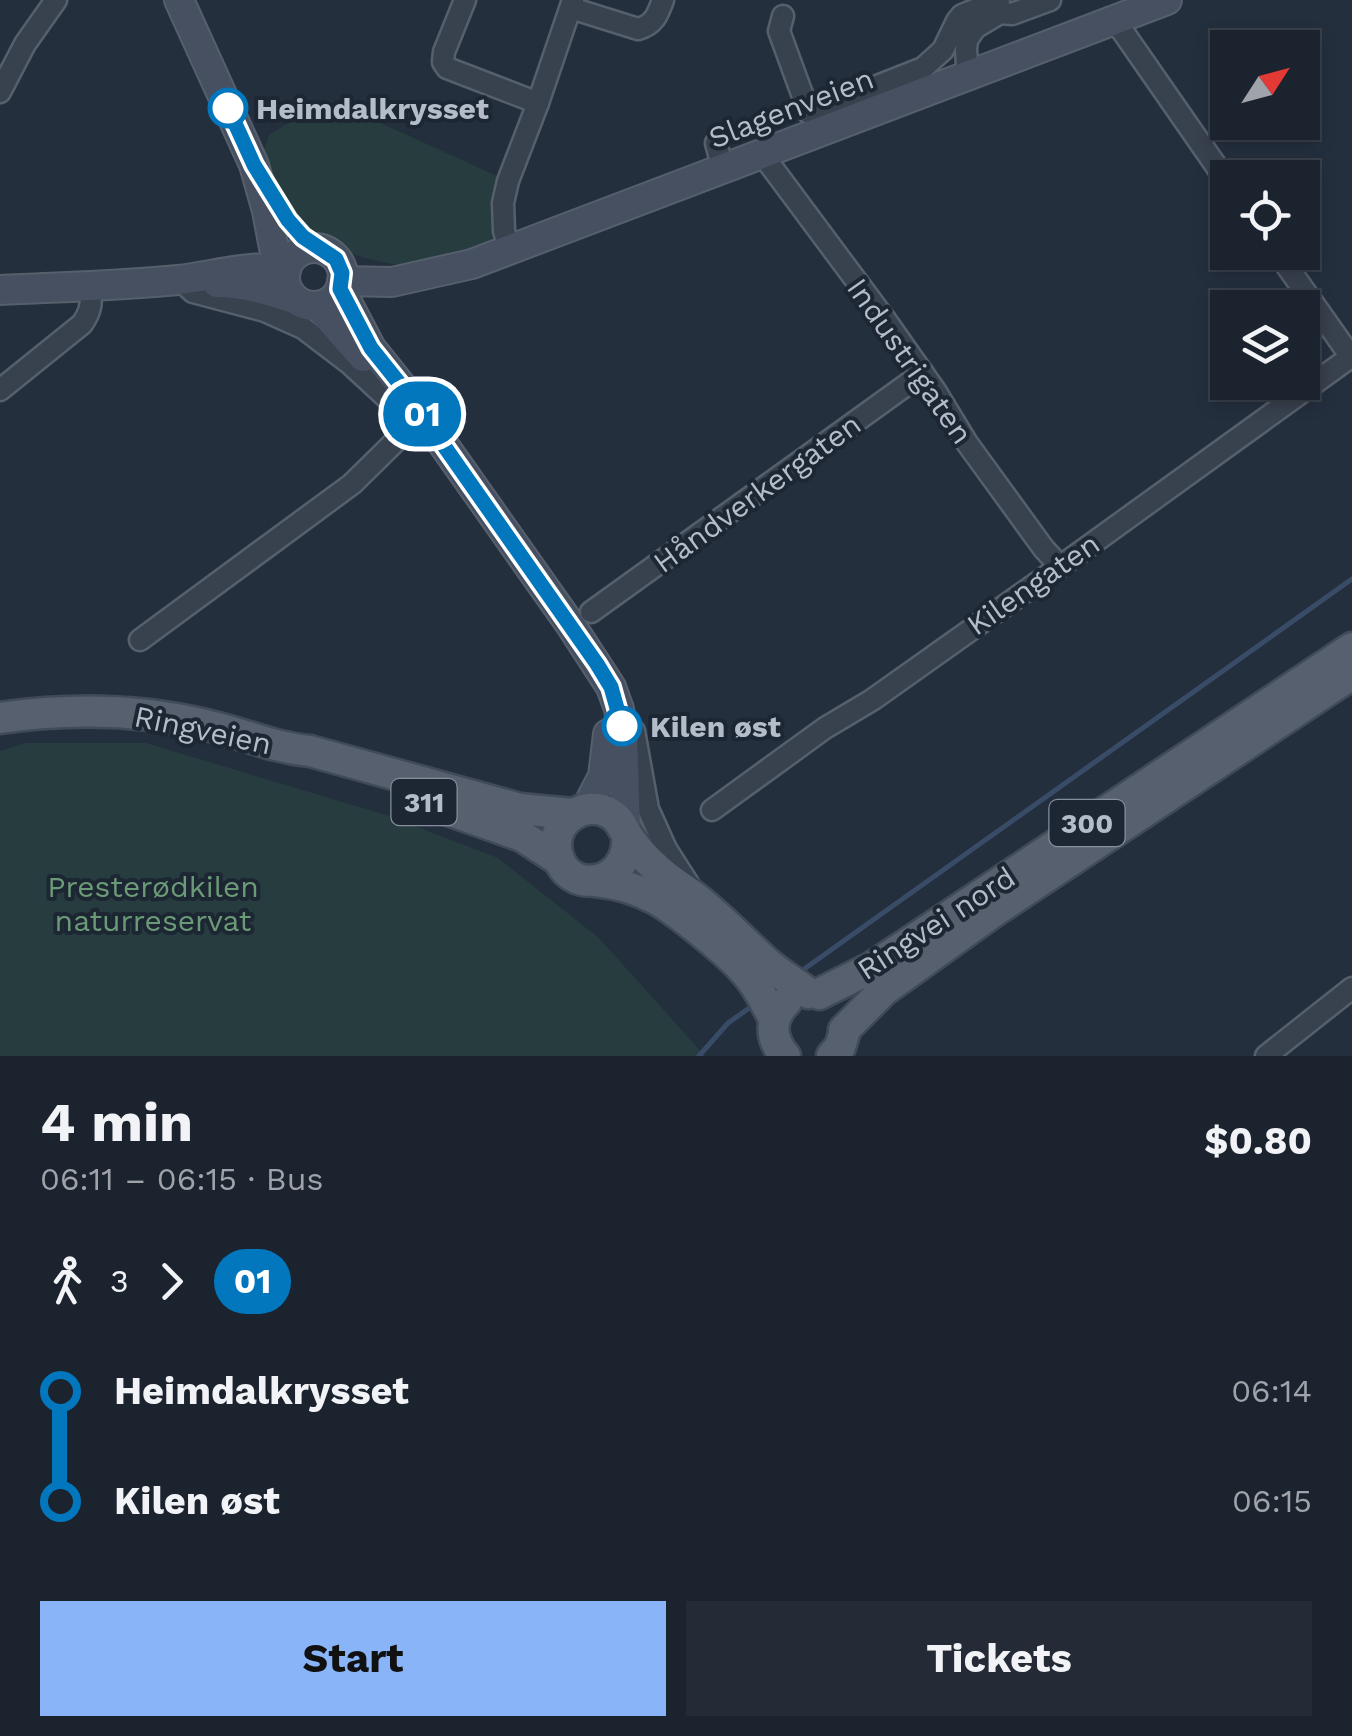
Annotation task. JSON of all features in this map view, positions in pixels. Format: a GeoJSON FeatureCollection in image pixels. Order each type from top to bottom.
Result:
{"type":"FeatureCollection","features":[{"type":"Feature","properties":{"kind":"main road"},"geometry":{"type":"LineString","coordinates":[[180,0],[254,165],[288,220],[340,266],[324,294]]}},
{"type":"Feature","properties":{"kind":"main road","name":"Slagenveien"},"geometry":{"type":"LineString","coordinates":[[180,280],[324,294],[472,264],[510,251],[719,156],[762,154],[1168,0]]}},
{"type":"Feature","properties":{"kind":"main road"},"geometry":{"type":"LineString","coordinates":[[254,165],[274,248],[286,269]]}},
{"type":"Feature","properties":{"kind":"main road"},"geometry":{"type":"LineString","coordinates":[[324,251],[301,251],[292,258],[286,269],[286,284],[324,294],[371,348],[407,393],[611,687],[623,732],[626,857],[621,866],[595,881]]}},
{"type":"Feature","properties":{"kind":"main road","name":"Slagenveien"},"geometry":{"type":"LineString","coordinates":[[324,251],[387,268],[436,272]]}},
{"type":"Feature","properties":{"kind":"main road","name":"Slagenveien"},"geometry":{"type":"LineString","coordinates":[[0,290],[180,280],[229,270],[286,269]]}},
{"type":"Feature","properties":{"kind":"main road"},"geometry":{"type":"LineString","coordinates":[[324,294],[598,692],[608,734],[603,776],[557,834],[559,860]]}},
{"type":"Feature","properties":{"kind":"main road","name":"Ringvei nord"},"geometry":{"type":"LineString","coordinates":[[786,994],[871,968],[1352,648]]}},
{"type":"Feature","properties":{"kind":"main road","name":"Ringvei nord"},"geometry":{"type":"LineString","coordinates":[[843,1044],[884,990],[993,912],[1352,674]]}},
{"type":"Feature","properties":{"kind":"main road","name":"Ringveien"},"geometry":{"type":"LineString","coordinates":[[0,718],[52,712],[148,714],[205,724],[286,749],[310,751],[520,809],[598,809],[620,822],[655,867],[698,900],[786,994]]}},
{"type":"Feature","properties":{"kind":"main road","name":"Ringveien"},"geometry":{"type":"LineString","coordinates":[[286,749],[306,762],[508,830],[559,860],[570,874],[595,881]]}},
{"type":"Feature","properties":{"kind":"main road","name":"311"},"geometry":{"type":"LineString","coordinates":[[595,881],[643,891],[670,906],[737,963],[786,994],[829,1000],[843,1018],[843,1044]]}},
{"type":"Feature","properties":{"kind":"main road","name":"311"},"geometry":{"type":"LineString","coordinates":[[785,1056],[772,1032],[786,994]]}},
{"type":"Feature","properties":{"kind":"street"},"geometry":{"type":"LineString","coordinates":[[2,81],[56,0]]}},
{"type":"Feature","properties":{"kind":"street"},"geometry":{"type":"LineString","coordinates":[[465,0],[443,62],[448,68],[538,103]]}},
{"type":"Feature","properties":{"kind":"street"},"geometry":{"type":"LineString","coordinates":[[510,251],[502,203],[572,4],[638,29],[654,20],[663,0]]}},
{"type":"Feature","properties":{"kind":"street","name":"Slagenveien"},"geometry":{"type":"LineString","coordinates":[[782,16],[778,31],[810,112],[923,68],[943,50],[966,6],[1001,4],[1012,14],[1050,0]]}},
{"type":"Feature","properties":{"kind":"street"},"geometry":{"type":"LineString","coordinates":[[970,75],[967,40],[1001,4]]}},
{"type":"Feature","properties":{"kind":"street"},"geometry":{"type":"LineString","coordinates":[[1109,22],[1121,29],[1212,160]]}},
{"type":"Feature","properties":{"kind":"street","name":"Industrigaten"},"geometry":{"type":"LineString","coordinates":[[762,154],[923,373],[967,443],[1060,566]]}},
{"type":"Feature","properties":{"kind":"street"},"geometry":{"type":"LineString","coordinates":[[1290,270],[1351,356]]}},
{"type":"Feature","properties":{"kind":"street"},"geometry":{"type":"LineString","coordinates":[[140,640],[352,484],[414,423],[349,363],[303,328],[266,311],[192,292],[180,280]]}},
{"type":"Feature","properties":{"kind":"street"},"geometry":{"type":"LineString","coordinates":[[0,390],[82,324],[90,313],[89,285]]}},
{"type":"Feature","properties":{"kind":"street","name":"Kilengaten"},"geometry":{"type":"LineString","coordinates":[[712,810],[1351,356]]}},
{"type":"Feature","properties":{"kind":"street","name":"Håndverkergaten"},"geometry":{"type":"LineString","coordinates":[[591,612],[923,373]]}},
{"type":"Feature","properties":{"kind":"street"},"geometry":{"type":"LineString","coordinates":[[597,664],[618,686],[628,708],[648,810],[666,849],[698,900]]}},
{"type":"Feature","properties":{"kind":"street"},"geometry":{"type":"LineString","coordinates":[[1266,1056],[1352,988]]}},
{"type":"Feature","properties":{"kind":"green space"},"geometry":{"type":"Polygon","coordinates":[[[328,99],[508,181],[504,222],[495,246],[444,262],[412,266],[376,261],[339,249],[307,231],[286,207],[260,161],[269,135],[328,99]]]}},
{"type":"Feature","properties":{"kind":"green space","name":"Presterødkilen naturreservat"},"geometry":{"type":"Polygon","coordinates":[[[25,743],[146,743],[386,815],[498,858],[599,938],[705,1056],[0,1056],[0,751],[25,743]]]}},
{"type":"Feature","properties":{"kind":"waterway"},"geometry":{"type":"LineString","coordinates":[[800,972],[1352,579]]}},
{"type":"Feature","properties":{"kind":"waterway"},"geometry":{"type":"LineString","coordinates":[[699,1056],[728,1023],[755,1004]]}},
{"type":"Feature","properties":{"kind":"bus line","name":"01"},"geometry":{"type":"LineString","coordinates":[[228,108],[254,165],[288,220],[303,237],[336,259],[342,273],[340,289],[371,348],[407,393],[597,664],[611,687],[622,726]]}},
{"type":"Feature","properties":{"kind":"place","name":"Heimdalkrysset"},"geometry":{"type":"Point","coordinates":[228,108]}},
{"type":"Feature","properties":{"kind":"place","name":"Kilen øst"},"geometry":{"type":"Point","coordinates":[622,726]}}]}
